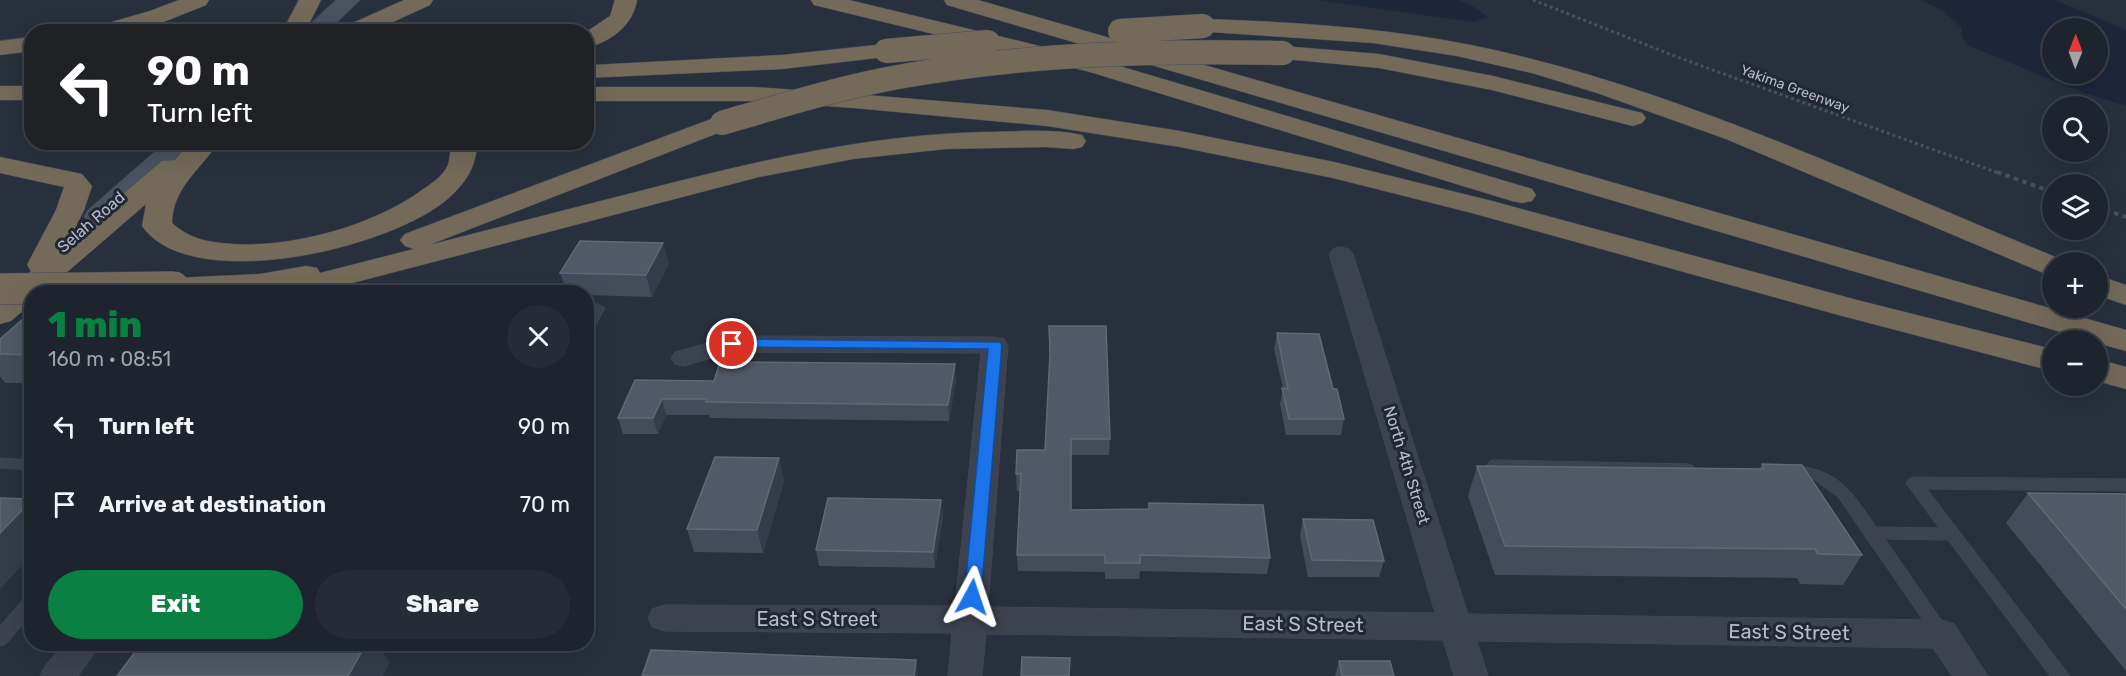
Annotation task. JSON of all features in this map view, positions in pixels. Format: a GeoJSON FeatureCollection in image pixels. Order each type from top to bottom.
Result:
{"type":"FeatureCollection","features":[{"type":"Feature","properties":{"kind":"highway"},"geometry":{"type":"LineString","coordinates":[[130,24],[198,0]]}},
{"type":"Feature","properties":{"kind":"highway"},"geometry":{"type":"LineString","coordinates":[[297,24],[310,0]]}},
{"type":"Feature","properties":{"kind":"highway"},"geometry":{"type":"LineString","coordinates":[[351,24],[397,0]]}},
{"type":"Feature","properties":{"kind":"highway"},"geometry":{"type":"LineString","coordinates":[[370,24],[422,0]]}},
{"type":"Feature","properties":{"kind":"highway"},"geometry":{"type":"LineString","coordinates":[[594,37],[614,26],[622,16],[626,0]]}},
{"type":"Feature","properties":{"kind":"highway"},"geometry":{"type":"LineString","coordinates":[[822,0],[1098,67],[2042,355]]}},
{"type":"Feature","properties":{"kind":"highway"},"geometry":{"type":"LineString","coordinates":[[955,0],[2126,341]]}},
{"type":"Feature","properties":{"kind":"highway"},"geometry":{"type":"LineString","coordinates":[[594,72],[759,64],[1127,30],[1203,26],[1323,31],[1382,38],[1461,50],[1539,68],[1659,104],[1801,160],[2042,264]]}},
{"type":"Feature","properties":{"kind":"highway"},"geometry":{"type":"LineString","coordinates":[[0,48],[24,45]]}},
{"type":"Feature","properties":{"kind":"highway"},"geometry":{"type":"LineString","coordinates":[[217,285],[260,283],[342,266],[383,253],[722,123],[830,92],[898,77],[977,64],[1083,53],[1187,51],[1283,53],[1390,63],[1493,83],[1628,116],[1771,163],[2042,264]]}},
{"type":"Feature","properties":{"kind":"highway"},"geometry":{"type":"LineString","coordinates":[[0,65],[24,66]]}},
{"type":"Feature","properties":{"kind":"highway"},"geometry":{"type":"LineString","coordinates":[[0,91],[24,92]]}},
{"type":"Feature","properties":{"kind":"highway"},"geometry":{"type":"LineString","coordinates":[[594,94],[754,94],[1047,118],[1180,139],[1334,171],[1482,207],[1846,307],[2042,356]]}},
{"type":"Feature","properties":{"kind":"highway"},"geometry":{"type":"LineString","coordinates":[[310,285],[757,169],[853,151],[946,141],[1047,139],[1175,148],[1334,171]]}},
{"type":"Feature","properties":{"kind":"highway"},"geometry":{"type":"LineString","coordinates":[[34,285],[192,150]]}},
{"type":"Feature","properties":{"kind":"highway"},"geometry":{"type":"LineString","coordinates":[[199,150],[170,182],[156,211],[157,226],[165,235],[195,246],[231,253],[299,248],[366,230],[395,218],[425,202],[445,187],[464,159],[465,150]]}},
{"type":"Feature","properties":{"kind":"highway"},"geometry":{"type":"LineString","coordinates":[[0,165],[72,180],[78,186],[70,210],[42,265]]}},
{"type":"Feature","properties":{"kind":"highway"},"geometry":{"type":"LineString","coordinates":[[0,289],[24,289]]}},
{"type":"Feature","properties":{"kind":"highway"},"geometry":{"type":"LineString","coordinates":[[2108,290],[2126,297]]}},
{"type":"Feature","properties":{"kind":"highway"},"geometry":{"type":"LineString","coordinates":[[0,314],[24,293]]}},
{"type":"Feature","properties":{"kind":"highway"},"geometry":{"type":"LineString","coordinates":[[0,343],[24,331]]}},
{"type":"Feature","properties":{"kind":"highway"},"geometry":{"type":"LineString","coordinates":[[2108,373],[2126,379]]}},
{"type":"Feature","properties":{"kind":"main road"},"geometry":{"type":"LineString","coordinates":[[322,24],[349,0]]}},
{"type":"Feature","properties":{"kind":"main road","name":"Selah Road"},"geometry":{"type":"LineString","coordinates":[[0,301],[173,150]]}},
{"type":"Feature","properties":{"kind":"street","name":"North 4th Street"},"geometry":{"type":"LineString","coordinates":[[1341,254],[1471,676]]}},
{"type":"Feature","properties":{"kind":"street"},"geometry":{"type":"LineString","coordinates":[[684,358],[732,344],[995,345],[965,676]]}},
{"type":"Feature","properties":{"kind":"street","name":"East S Street"},"geometry":{"type":"LineString","coordinates":[[664,618],[1457,626],[1942,634]]}},
{"type":"Feature","properties":{"kind":"street"},"geometry":{"type":"LineString","coordinates":[[1942,634],[1971,676]]}},
{"type":"Feature","properties":{"kind":"street"},"geometry":{"type":"LineString","coordinates":[[57,676],[78,651]]}},
{"type":"Feature","properties":{"kind":"lane"},"geometry":{"type":"LineString","coordinates":[[594,315],[598,308]]}},
{"type":"Feature","properties":{"kind":"lane"},"geometry":{"type":"LineString","coordinates":[[0,464],[24,465]]}},
{"type":"Feature","properties":{"kind":"lane"},"geometry":{"type":"LineString","coordinates":[[1495,465],[1704,469]]}},
{"type":"Feature","properties":{"kind":"lane"},"geometry":{"type":"LineString","coordinates":[[1774,470],[1809,471],[1829,481],[1844,494],[1942,634]]}},
{"type":"Feature","properties":{"kind":"lane"},"geometry":{"type":"LineString","coordinates":[[2061,676],[1914,483],[2126,485]]}},
{"type":"Feature","properties":{"kind":"lane"},"geometry":{"type":"LineString","coordinates":[[1871,533],[1952,534]]}},
{"type":"Feature","properties":{"kind":"lane"},"geometry":{"type":"LineString","coordinates":[[0,639],[24,611]]}},
{"type":"Feature","properties":{"kind":"path","name":"Yakima Greenway"},"geometry":{"type":"LineString","coordinates":[[1533,0],[1677,57],[2042,188]]}},
{"type":"Feature","properties":{"kind":"path"},"geometry":{"type":"LineString","coordinates":[[2108,211],[2126,217]]}},
{"type":"Feature","properties":{"kind":"water"},"geometry":{"type":"Polygon","coordinates":[[[1317,0],[1459,0],[1488,17],[1472,22],[1317,0]]]}},
{"type":"Feature","properties":{"kind":"water"},"geometry":{"type":"Polygon","coordinates":[[[1922,0],[2055,0],[2098,18],[2042,18],[2042,76],[1967,45],[1961,35],[1962,28],[1944,12],[1922,0]]]}},
{"type":"Feature","properties":{"kind":"water"},"geometry":{"type":"Polygon","coordinates":[[[2108,22],[2126,30],[2126,106],[2108,100],[2108,96],[2095,96],[2061,84],[2108,84],[2108,22]]]}},
{"type":"Feature","properties":{"kind":"building"},"geometry":{"type":"Polygon","coordinates":[[[580,241],[663,243],[646,275],[560,273],[580,241]]]}},
{"type":"Feature","properties":{"kind":"building"},"geometry":{"type":"Polygon","coordinates":[[[24,318],[24,355],[0,354],[0,339],[24,318]]]}},
{"type":"Feature","properties":{"kind":"building"},"geometry":{"type":"Polygon","coordinates":[[[1049,326],[1106,326],[1110,439],[1071,439],[1071,510],[1149,509],[1149,503],[1263,505],[1270,558],[1140,555],[1140,563],[1105,563],[1105,555],[1017,555],[1021,474],[1016,474],[1017,450],[1045,450],[1050,353],[1049,326]]]}},
{"type":"Feature","properties":{"kind":"building"},"geometry":{"type":"Polygon","coordinates":[[[1277,333],[1319,334],[1333,389],[1337,389],[1344,419],[1289,419],[1282,388],[1288,389],[1277,333]]]}},
{"type":"Feature","properties":{"kind":"building"},"geometry":{"type":"Polygon","coordinates":[[[720,362],[955,364],[948,405],[706,402],[707,399],[662,399],[653,418],[618,418],[635,380],[714,381],[720,362]]]}},
{"type":"Feature","properties":{"kind":"building"},"geometry":{"type":"Polygon","coordinates":[[[715,457],[779,458],[757,530],[687,529],[715,457]]]}},
{"type":"Feature","properties":{"kind":"building"},"geometry":{"type":"Polygon","coordinates":[[[1762,464],[1802,465],[1862,555],[1818,554],[1815,549],[1505,546],[1477,466],[1764,469],[1762,464]]]}},
{"type":"Feature","properties":{"kind":"building"},"geometry":{"type":"Polygon","coordinates":[[[2028,493],[2126,494],[2126,609],[2028,493]]]}},
{"type":"Feature","properties":{"kind":"building"},"geometry":{"type":"Polygon","coordinates":[[[0,498],[24,499],[24,508],[0,533],[0,498]]]}},
{"type":"Feature","properties":{"kind":"building"},"geometry":{"type":"Polygon","coordinates":[[[828,498],[941,500],[933,552],[816,550],[828,498]]]}},
{"type":"Feature","properties":{"kind":"building"},"geometry":{"type":"Polygon","coordinates":[[[1303,519],[1373,520],[1384,561],[1312,560],[1303,519]]]}},
{"type":"Feature","properties":{"kind":"building"},"geometry":{"type":"Polygon","coordinates":[[[651,650],[916,660],[914,676],[642,676],[651,650]]]}},
{"type":"Feature","properties":{"kind":"building"},"geometry":{"type":"Polygon","coordinates":[[[136,651],[362,651],[348,676],[117,676],[136,651]]]}},
{"type":"Feature","properties":{"kind":"building"},"geometry":{"type":"Polygon","coordinates":[[[1022,657],[1070,658],[1069,676],[1021,676],[1022,657]]]}},
{"type":"Feature","properties":{"kind":"building"},"geometry":{"type":"Polygon","coordinates":[[[1339,661],[1390,661],[1394,676],[1342,676],[1339,661]]]}},
{"type":"Feature","properties":{"kind":"route"},"geometry":{"type":"LineString","coordinates":[[732,344],[995,345],[972,597]]}}]}
